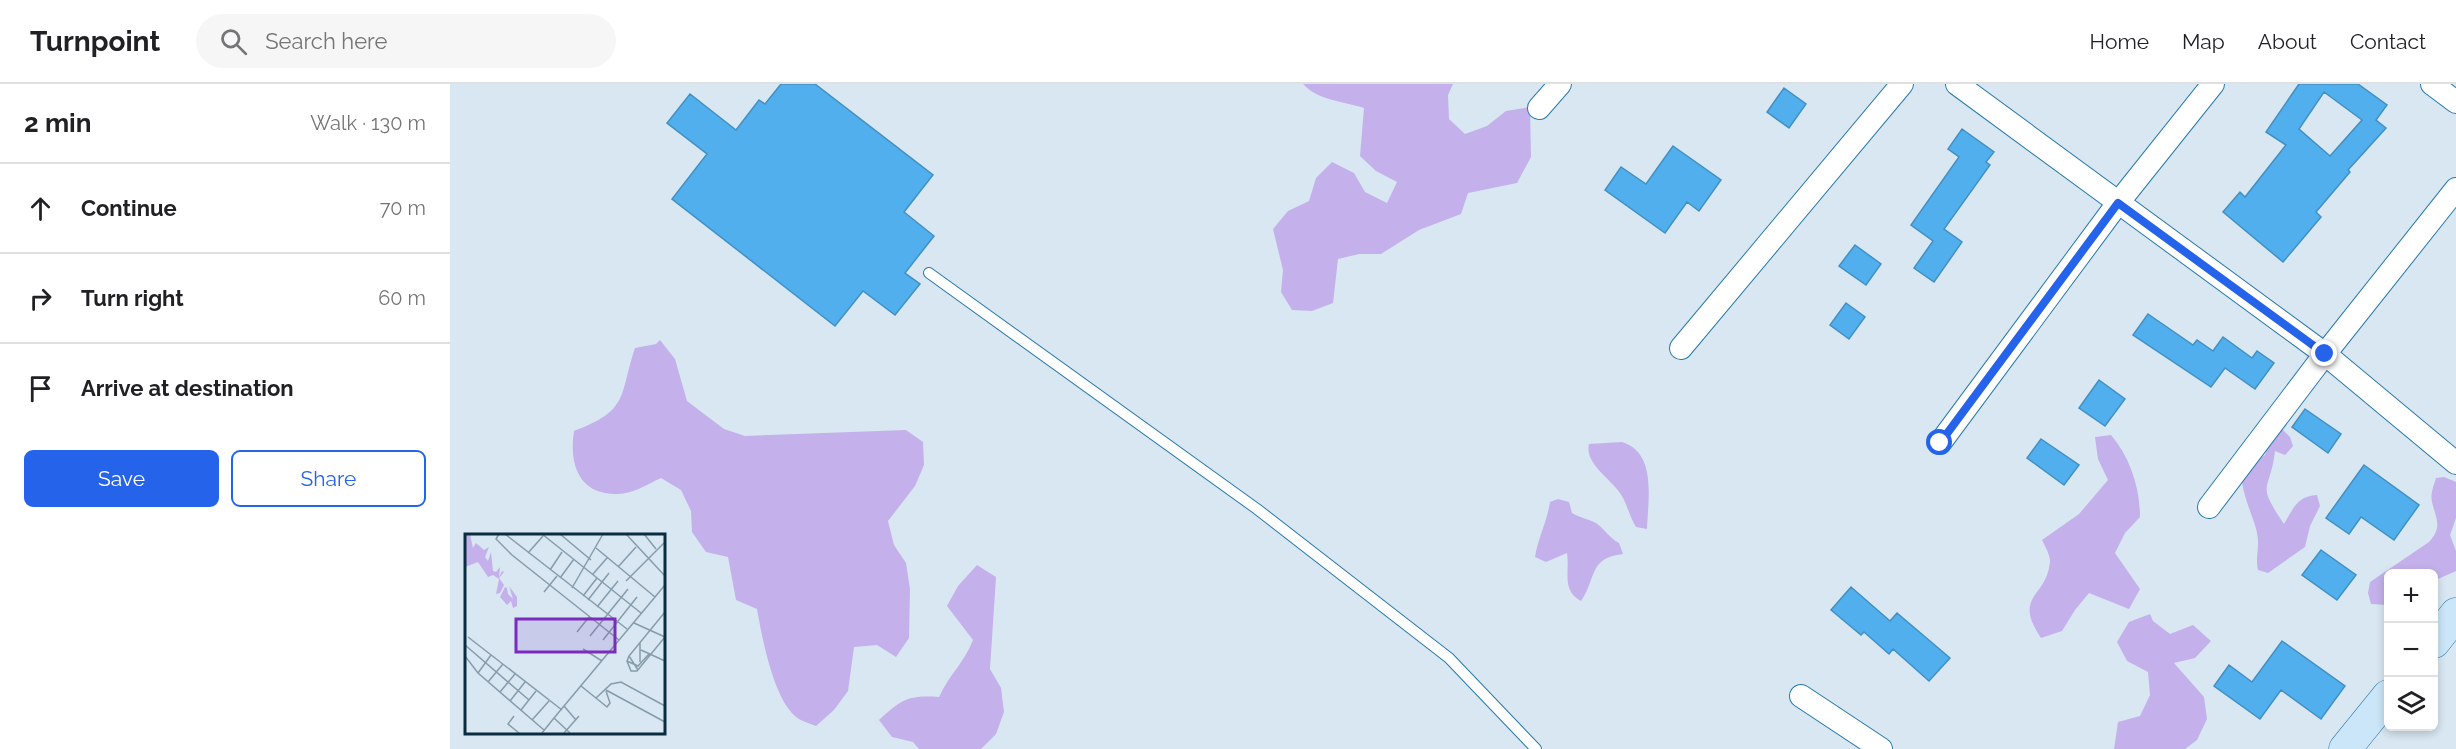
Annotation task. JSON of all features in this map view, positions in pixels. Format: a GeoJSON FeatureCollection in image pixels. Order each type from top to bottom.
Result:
{"type":"FeatureCollection","features":[{"type":"Feature","properties":{"kind":"main road"},"geometry":{"type":"LineString","coordinates":[[2438,636],[2456,614]]}},
{"type":"Feature","properties":{"kind":"main road"},"geometry":{"type":"LineString","coordinates":[[2345,749],[2384,701]]}},
{"type":"Feature","properties":{"kind":"street"},"geometry":{"type":"LineString","coordinates":[[1539,108],[1560,84]]}},
{"type":"Feature","properties":{"kind":"street"},"geometry":{"type":"LineString","coordinates":[[1681,348],[1902,84]]}},
{"type":"Feature","properties":{"kind":"street"},"geometry":{"type":"LineString","coordinates":[[1958,84],[2325,354],[2456,463]]}},
{"type":"Feature","properties":{"kind":"street"},"geometry":{"type":"LineString","coordinates":[[1940,443],[2118,203],[2213,84]]}},
{"type":"Feature","properties":{"kind":"street"},"geometry":{"type":"LineString","coordinates":[[2432,84],[2456,102]]}},
{"type":"Feature","properties":{"kind":"street"},"geometry":{"type":"LineString","coordinates":[[2209,507],[2325,354],[2456,189]]}},
{"type":"Feature","properties":{"kind":"street"},"geometry":{"type":"LineString","coordinates":[[1801,696],[1881,749]]}},
{"type":"Feature","properties":{"kind":"lane"},"geometry":{"type":"LineString","coordinates":[[929,273],[1257,509],[1449,658],[1536,749]]}},
{"type":"Feature","properties":{"kind":"shaded area"},"geometry":{"type":"Polygon","coordinates":[[[1303,84],[1453,84],[1448,95],[1449,119],[1465,134],[1487,126],[1506,111],[1530,107],[1531,157],[1517,183],[1468,193],[1461,214],[1419,230],[1381,254],[1359,254],[1338,259],[1333,303],[1312,311],[1292,310],[1281,292],[1283,270],[1273,229],[1288,211],[1309,201],[1316,178],[1332,162],[1354,173],[1365,192],[1387,203],[1397,182],[1376,171],[1360,156],[1364,108],[1316,94],[1303,84]]]}},
{"type":"Feature","properties":{"kind":"shaded area"},"geometry":{"type":"Polygon","coordinates":[[[660,340],[675,359],[687,401],[724,429],[745,436],[906,430],[923,442],[924,465],[915,486],[888,521],[894,545],[906,563],[910,589],[909,638],[896,657],[877,645],[854,647],[848,691],[834,710],[816,726],[797,718],[780,695],[770,666],[757,609],[736,600],[728,557],[706,552],[692,532],[691,511],[681,490],[661,478],[628,493],[603,493],[585,483],[575,465],[574,431],[605,416],[614,408],[620,400],[635,348],[656,344],[660,340]]]}},
{"type":"Feature","properties":{"kind":"shaded area"},"geometry":{"type":"Polygon","coordinates":[[[2282,429],[2290,437],[2293,446],[2285,455],[2275,451],[2267,488],[2270,500],[2284,524],[2296,504],[2305,498],[2317,495],[2320,506],[2310,526],[2305,547],[2268,573],[2258,570],[2258,538],[2243,489],[2242,473],[2247,465],[2265,455],[2272,434],[2282,429]]]}},
{"type":"Feature","properties":{"kind":"shaded area"},"geometry":{"type":"Polygon","coordinates":[[[2111,435],[2129,463],[2140,506],[2140,517],[2125,533],[2115,553],[2140,589],[2129,609],[2089,593],[2062,631],[2041,638],[2033,624],[2030,604],[2048,573],[2050,561],[2042,540],[2079,514],[2108,480],[2098,459],[2095,437],[2111,435]]]}},
{"type":"Feature","properties":{"kind":"shaded area"},"geometry":{"type":"Polygon","coordinates":[[[1622,442],[1641,456],[1646,466],[1649,491],[1647,529],[1636,527],[1622,496],[1591,458],[1589,444],[1622,442]]]}},
{"type":"Feature","properties":{"kind":"shaded area"},"geometry":{"type":"Polygon","coordinates":[[[2444,477],[2456,482],[2456,518],[2450,535],[2456,551],[2456,571],[2438,579],[2438,569],[2389,569],[2429,542],[2436,532],[2437,523],[2432,493],[2436,478],[2444,477]]]}},
{"type":"Feature","properties":{"kind":"shaded area"},"geometry":{"type":"Polygon","coordinates":[[[1558,499],[1569,502],[1572,513],[1599,525],[1619,543],[1623,554],[1612,556],[1599,565],[1581,601],[1571,592],[1569,586],[1567,553],[1546,562],[1535,557],[1550,502],[1558,499]]]}},
{"type":"Feature","properties":{"kind":"shaded area"},"geometry":{"type":"Polygon","coordinates":[[[977,565],[996,577],[990,669],[1001,688],[1004,712],[996,734],[981,749],[919,749],[913,742],[892,737],[879,720],[906,700],[939,697],[965,656],[973,640],[947,606],[958,586],[977,565]]]}},
{"type":"Feature","properties":{"kind":"shaded area"},"geometry":{"type":"Polygon","coordinates":[[[2384,573],[2384,605],[2371,604],[2368,593],[2370,582],[2384,573]]]}},
{"type":"Feature","properties":{"kind":"shaded area"},"geometry":{"type":"Polygon","coordinates":[[[2150,614],[2153,621],[2170,634],[2193,625],[2211,641],[2195,658],[2174,663],[2204,697],[2207,719],[2197,740],[2185,749],[2114,749],[2118,722],[2140,716],[2150,695],[2148,672],[2127,661],[2117,642],[2129,622],[2150,614]]]}},
{"type":"Feature","properties":{"kind":"building"},"geometry":{"type":"Polygon","coordinates":[[[781,84],[815,84],[933,175],[904,212],[934,236],[905,273],[920,284],[895,315],[863,291],[835,326],[672,199],[707,154],[667,123],[690,94],[736,130],[759,100],[765,104],[781,84]]]}},
{"type":"Feature","properties":{"kind":"building"},"geometry":{"type":"Polygon","coordinates":[[[2299,84],[2358,84],[2387,105],[2376,120],[2386,128],[2348,170],[2350,172],[2316,212],[2321,217],[2283,262],[2223,212],[2240,192],[2245,197],[2286,145],[2266,132],[2299,84]],[[2324,92],[2299,129],[2330,156],[2362,120],[2324,92]]]}},
{"type":"Feature","properties":{"kind":"building"},"geometry":{"type":"Polygon","coordinates":[[[1784,88],[1806,104],[1789,128],[1767,112],[1784,88]]]}},
{"type":"Feature","properties":{"kind":"building"},"geometry":{"type":"Polygon","coordinates":[[[1962,129],[1994,152],[1986,162],[1990,165],[1944,229],[1962,242],[1934,282],[1914,268],[1933,241],[1911,225],[1959,157],[1948,149],[1962,129]]]}},
{"type":"Feature","properties":{"kind":"building"},"geometry":{"type":"Polygon","coordinates":[[[1673,146],[1721,180],[1699,211],[1687,202],[1665,233],[1605,190],[1621,167],[1646,184],[1673,146]]]}},
{"type":"Feature","properties":{"kind":"building"},"geometry":{"type":"Polygon","coordinates":[[[1855,245],[1881,264],[1866,285],[1839,266],[1855,245]]]}},
{"type":"Feature","properties":{"kind":"building"},"geometry":{"type":"Polygon","coordinates":[[[1846,303],[1865,317],[1849,339],[1830,325],[1846,303]]]}},
{"type":"Feature","properties":{"kind":"building"},"geometry":{"type":"Polygon","coordinates":[[[2148,314],[2193,345],[2197,340],[2213,351],[2223,337],[2252,358],[2257,351],[2274,363],[2255,389],[2225,368],[2211,387],[2133,335],[2148,314]]]}},
{"type":"Feature","properties":{"kind":"building"},"geometry":{"type":"Polygon","coordinates":[[[2099,380],[2125,399],[2105,426],[2079,408],[2099,380]]]}},
{"type":"Feature","properties":{"kind":"building"},"geometry":{"type":"Polygon","coordinates":[[[2305,409],[2341,434],[2328,453],[2292,427],[2305,409]]]}},
{"type":"Feature","properties":{"kind":"building"},"geometry":{"type":"Polygon","coordinates":[[[2041,439],[2079,465],[2064,485],[2027,458],[2041,439]]]}},
{"type":"Feature","properties":{"kind":"building"},"geometry":{"type":"Polygon","coordinates":[[[2364,465],[2419,505],[2394,540],[2361,517],[2349,534],[2326,518],[2364,465]]]}},
{"type":"Feature","properties":{"kind":"building"},"geometry":{"type":"Polygon","coordinates":[[[2321,550],[2356,575],[2337,600],[2302,575],[2321,550]]]}},
{"type":"Feature","properties":{"kind":"building"},"geometry":{"type":"Polygon","coordinates":[[[1851,587],[1890,621],[1897,613],[1950,658],[1929,681],[1893,649],[1889,654],[1864,632],[1861,635],[1831,610],[1851,587]]]}},
{"type":"Feature","properties":{"kind":"building"},"geometry":{"type":"Polygon","coordinates":[[[2282,641],[2345,686],[2321,719],[2281,690],[2260,719],[2214,686],[2229,665],[2252,682],[2282,641]]]}},
{"type":"Feature","properties":{"kind":"route"},"geometry":{"type":"LineString","coordinates":[[1940,443],[2118,203],[2325,354]]}}]}
